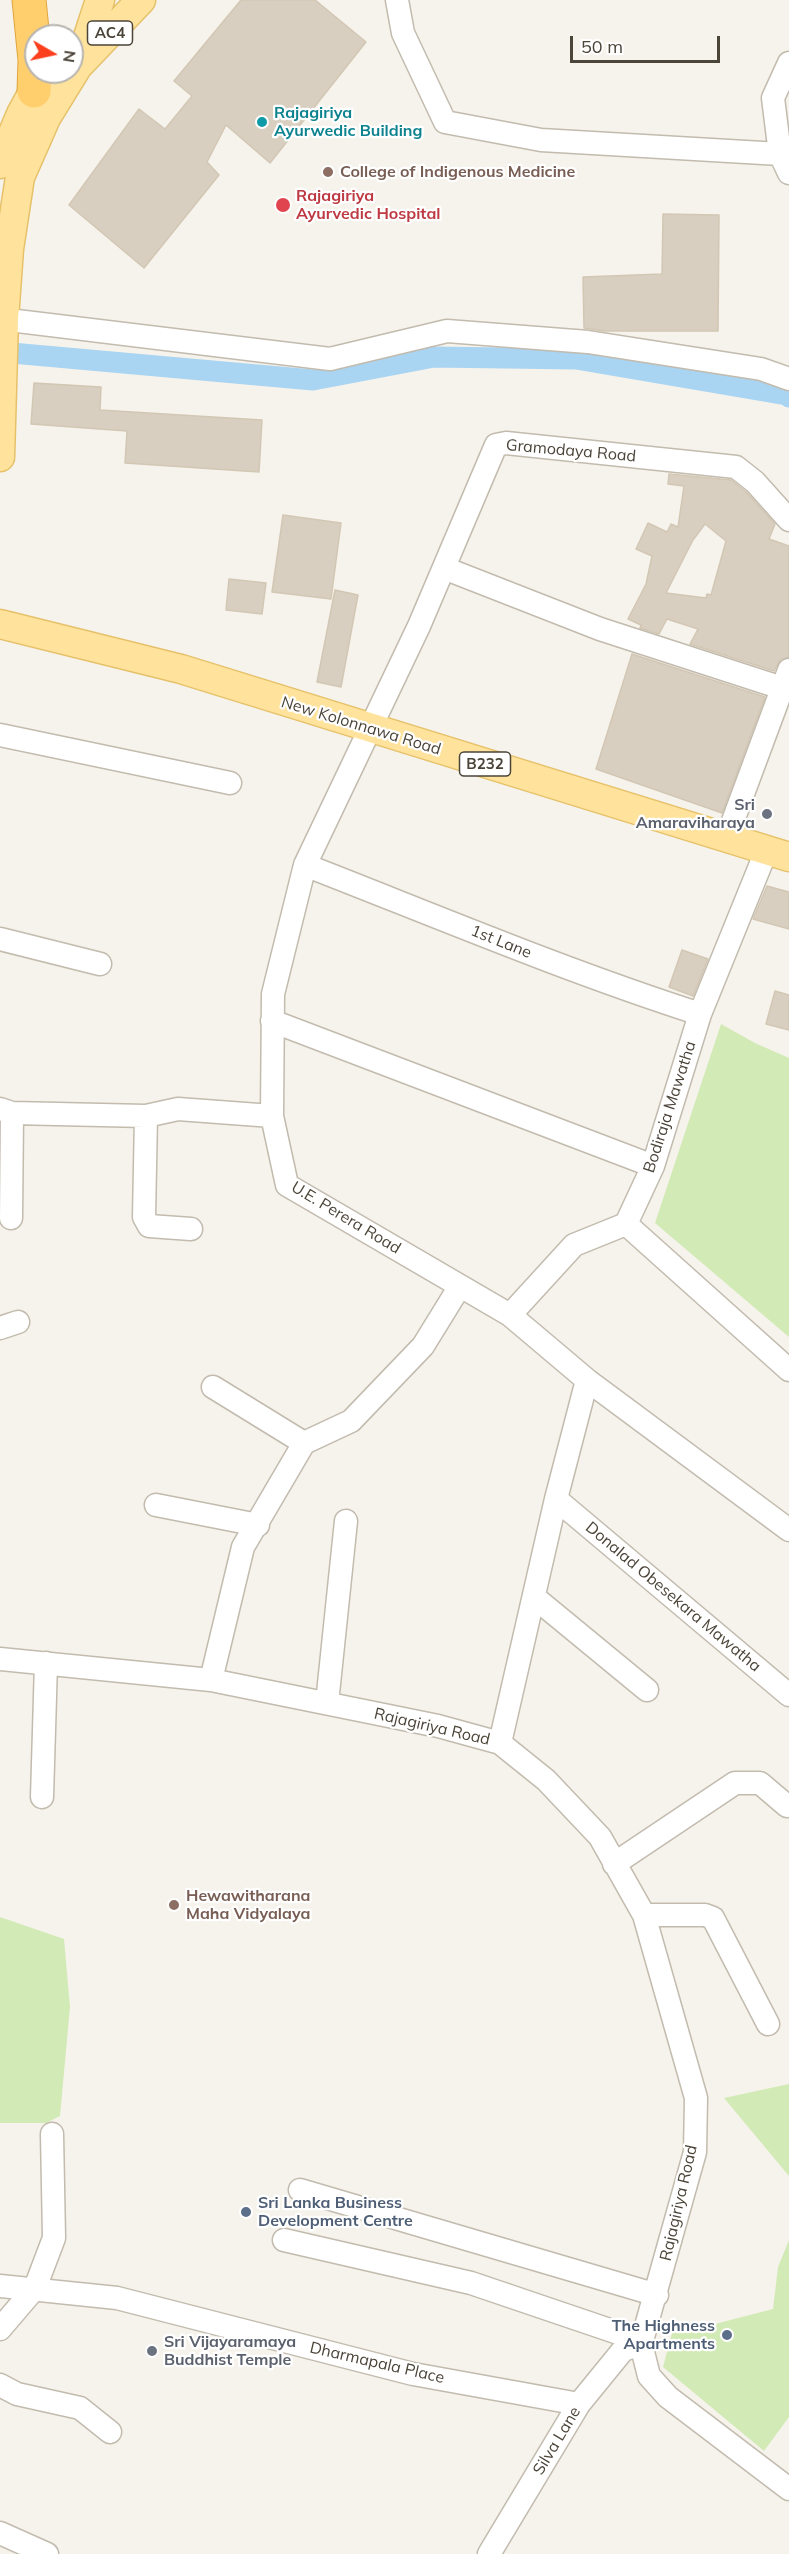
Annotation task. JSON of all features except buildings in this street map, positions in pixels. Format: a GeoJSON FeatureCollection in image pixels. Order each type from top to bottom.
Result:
{"type":"FeatureCollection","features":[{"type":"Feature","properties":{"kind":"highway"},"geometry":{"type":"LineString","coordinates":[[29,0],[32,24]]}},
{"type":"Feature","properties":{"kind":"highway"},"geometry":{"type":"LineString","coordinates":[[43,24],[46,0]]}},
{"type":"Feature","properties":{"kind":"main road","name":"AC4"},"geometry":{"type":"LineString","coordinates":[[77,24],[92,0]]}},
{"type":"Feature","properties":{"kind":"main road"},"geometry":{"type":"LineString","coordinates":[[84,48],[100,0]]}},
{"type":"Feature","properties":{"kind":"main road","name":"AC4"},"geometry":{"type":"LineString","coordinates":[[84,60],[141,0]]}},
{"type":"Feature","properties":{"kind":"main road"},"geometry":{"type":"LineString","coordinates":[[0,164],[30,84]]}},
{"type":"Feature","properties":{"kind":"main road","name":"AC4"},"geometry":{"type":"LineString","coordinates":[[0,457],[2,319],[9,249],[20,177],[46,118],[67,84]]}},
{"type":"Feature","properties":{"kind":"main road","name":"New Kolonnawa Road"},"geometry":{"type":"LineString","coordinates":[[0,624],[181,669],[778,853]]}},
{"type":"Feature","properties":{"kind":"street"},"geometry":{"type":"LineString","coordinates":[[397,0],[404,33],[445,122],[541,140],[785,163],[773,98],[789,63]]}},
{"type":"Feature","properties":{"kind":"street"},"geometry":{"type":"LineString","coordinates":[[2,319],[330,359],[447,331],[588,342],[761,369],[789,379]]}},
{"type":"Feature","properties":{"kind":"street","name":"Gramodaya Road"},"geometry":{"type":"LineString","coordinates":[[370,729],[444,568],[496,445],[506,443],[736,467],[755,482],[789,520]]}},
{"type":"Feature","properties":{"kind":"street"},"geometry":{"type":"LineString","coordinates":[[444,568],[600,629],[786,679],[727,837]]}},
{"type":"Feature","properties":{"kind":"street","name":"U.E. Perera Road"},"geometry":{"type":"LineString","coordinates":[[370,729],[305,865],[273,994],[272,1116],[287,1185],[510,1315],[587,1380],[786,1522]]}},
{"type":"Feature","properties":{"kind":"street"},"geometry":{"type":"LineString","coordinates":[[0,735],[230,783]]}},
{"type":"Feature","properties":{"kind":"street","name":"Bodiraja Mawatha"},"geometry":{"type":"LineString","coordinates":[[626,1224],[653,1166],[700,1014],[778,853]]}},
{"type":"Feature","properties":{"kind":"street","name":"1st Lane"},"geometry":{"type":"LineString","coordinates":[[305,865],[590,977],[700,1014]]}},
{"type":"Feature","properties":{"kind":"street"},"geometry":{"type":"LineString","coordinates":[[0,939],[100,964]]}},
{"type":"Feature","properties":{"kind":"street"},"geometry":{"type":"LineString","coordinates":[[272,1021],[653,1166]]}},
{"type":"Feature","properties":{"kind":"street"},"geometry":{"type":"LineString","coordinates":[[11,1218],[6,1111],[146,1116],[178,1109],[272,1116]]}},
{"type":"Feature","properties":{"kind":"street"},"geometry":{"type":"LineString","coordinates":[[146,1116],[144,1217],[149,1226],[191,1229]]}},
{"type":"Feature","properties":{"kind":"street"},"geometry":{"type":"LineString","coordinates":[[510,1315],[574,1245],[626,1224],[789,1370]]}},
{"type":"Feature","properties":{"kind":"street"},"geometry":{"type":"LineString","coordinates":[[211,1680],[243,1547],[258,1525],[304,1443],[351,1421],[423,1346],[460,1286]]}},
{"type":"Feature","properties":{"kind":"street"},"geometry":{"type":"LineString","coordinates":[[500,1743],[556,1499],[587,1380]]}},
{"type":"Feature","properties":{"kind":"street"},"geometry":{"type":"LineString","coordinates":[[213,1387],[304,1443]]}},
{"type":"Feature","properties":{"kind":"street","name":"Donalad Obesekara Mawatha"},"geometry":{"type":"LineString","coordinates":[[556,1499],[789,1695]]}},
{"type":"Feature","properties":{"kind":"street"},"geometry":{"type":"LineString","coordinates":[[156,1504],[258,1525]]}},
{"type":"Feature","properties":{"kind":"street"},"geometry":{"type":"LineString","coordinates":[[327,1703],[346,1521]]}},
{"type":"Feature","properties":{"kind":"street"},"geometry":{"type":"LineString","coordinates":[[534,1598],[647,1690]]}},
{"type":"Feature","properties":{"kind":"street","name":"Rajagiriya Road"},"geometry":{"type":"LineString","coordinates":[[0,1659],[211,1680],[438,1726],[500,1743],[546,1780],[600,1837],[644,1915],[696,2097],[695,2152],[657,2295],[642,2342]]}},
{"type":"Feature","properties":{"kind":"street"},"geometry":{"type":"LineString","coordinates":[[42,1797],[46,1663]]}},
{"type":"Feature","properties":{"kind":"street"},"geometry":{"type":"LineString","coordinates":[[614,1864],[735,1783],[760,1783],[787,1806]]}},
{"type":"Feature","properties":{"kind":"street"},"geometry":{"type":"LineString","coordinates":[[644,1915],[705,1915],[713,1918],[768,2024]]}},
{"type":"Feature","properties":{"kind":"street"},"geometry":{"type":"LineString","coordinates":[[0,2329],[35,2288],[54,2238],[52,2134]]}},
{"type":"Feature","properties":{"kind":"street"},"geometry":{"type":"LineString","coordinates":[[300,2190],[657,2295]]}},
{"type":"Feature","properties":{"kind":"street"},"geometry":{"type":"LineString","coordinates":[[284,2240],[471,2283],[642,2342],[649,2376],[668,2397],[789,2489]]}},
{"type":"Feature","properties":{"kind":"street","name":"Dharmapala Place"},"geometry":{"type":"LineString","coordinates":[[0,2286],[117,2298],[412,2374],[579,2404]]}},
{"type":"Feature","properties":{"kind":"street","name":"Silva Lane"},"geometry":{"type":"LineString","coordinates":[[489,2554],[579,2404],[623,2350],[642,2342]]}},
{"type":"Feature","properties":{"kind":"street"},"geometry":{"type":"LineString","coordinates":[[0,2385],[16,2394],[80,2408],[110,2432]]}},
{"type":"Feature","properties":{"kind":"street"},"geometry":{"type":"LineString","coordinates":[[0,2533],[47,2554]]}},
{"type":"Feature","properties":{"kind":"green space"},"geometry":{"type":"Polygon","coordinates":[[[721,1024],[789,1058],[789,1337],[655,1223],[721,1024]]]}},
{"type":"Feature","properties":{"kind":"green space"},"geometry":{"type":"Polygon","coordinates":[[[0,1917],[64,1939],[70,2007],[60,2116],[46,2123],[0,2123],[0,1917]]]}},
{"type":"Feature","properties":{"kind":"green space"},"geometry":{"type":"Polygon","coordinates":[[[789,2084],[789,2176],[724,2098],[789,2084]]]}},
{"type":"Feature","properties":{"kind":"green space"},"geometry":{"type":"Polygon","coordinates":[[[789,2240],[789,2417],[764,2451],[663,2367],[675,2322],[715,2324],[773,2309],[778,2267],[789,2240]]]}},
{"type":"Feature","properties":{"kind":"waterway"},"geometry":{"type":"LineString","coordinates":[[0,352],[313,380],[434,357],[576,359],[789,397]]}},
{"type":"Feature","properties":{"kind":"place","name":"Rajagiriya Ayurwedic Building"},"geometry":{"type":"Point","coordinates":[262,122]}},
{"type":"Feature","properties":{"kind":"place","name":"College of Indigenous Medicine"},"geometry":{"type":"Point","coordinates":[328,172]}},
{"type":"Feature","properties":{"kind":"place","name":"Rajagiriya Ayurvedic Hospital"},"geometry":{"type":"Point","coordinates":[283,205]}},
{"type":"Feature","properties":{"kind":"place","name":"Sri Amaraviharaya"},"geometry":{"type":"Point","coordinates":[767,814]}},
{"type":"Feature","properties":{"kind":"place","name":"Hewawitharana Maha Vidyalaya"},"geometry":{"type":"Point","coordinates":[174,1905]}},
{"type":"Feature","properties":{"kind":"place","name":"Sri Lanka Business Development Centre"},"geometry":{"type":"Point","coordinates":[246,2212]}},
{"type":"Feature","properties":{"kind":"place","name":"The Highness Apartments"},"geometry":{"type":"Point","coordinates":[727,2335]}},
{"type":"Feature","properties":{"kind":"place","name":"Sri Vijayaramaya Buddhist Temple"},"geometry":{"type":"Point","coordinates":[152,2351]}}]}
